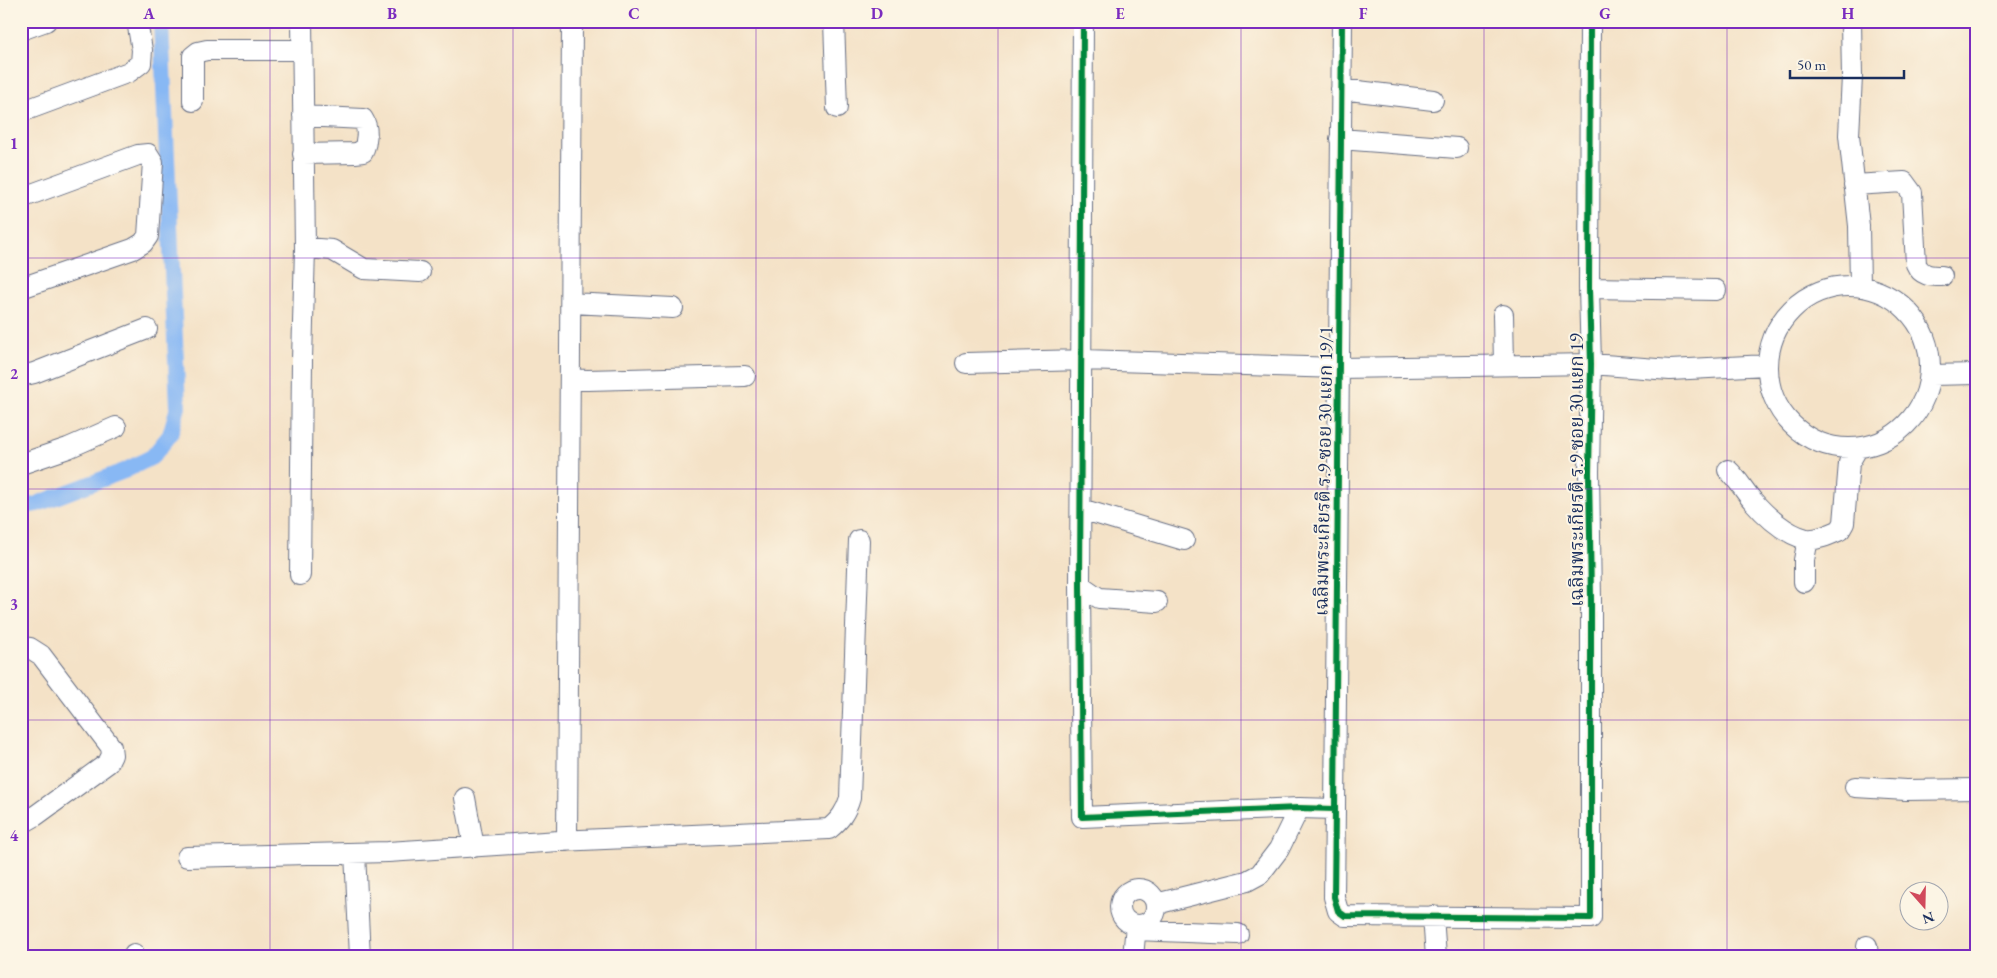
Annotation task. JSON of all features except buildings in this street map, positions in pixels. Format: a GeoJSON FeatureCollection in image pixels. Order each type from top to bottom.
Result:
{"type":"FeatureCollection","features":[{"type":"Feature","properties":{"kind":"street"},"geometry":{"type":"LineString","coordinates":[[21,30],[46,21]]}},
{"type":"Feature","properties":{"kind":"street"},"geometry":{"type":"LineString","coordinates":[[21,112],[129,72],[141,63],[142,50],[138,21]]}},
{"type":"Feature","properties":{"kind":"street"},"geometry":{"type":"LineString","coordinates":[[300,575],[305,248],[302,21]]}},
{"type":"Feature","properties":{"kind":"street"},"geometry":{"type":"LineString","coordinates":[[568,841],[572,21]]}},
{"type":"Feature","properties":{"kind":"street"},"geometry":{"type":"LineString","coordinates":[[834,21],[837,108]]}},
{"type":"Feature","properties":{"kind":"street"},"geometry":{"type":"LineString","coordinates":[[1083,21],[1083,360],[1080,585],[1082,817],[1299,808],[1335,809]]}},
{"type":"Feature","properties":{"kind":"street","name":"เฉลิมพระเกียรติ ร.9 ซอย 30 แยก 19/1"},"geometry":{"type":"LineString","coordinates":[[1342,21],[1334,897],[1338,911],[1345,916],[1433,916]]}},
{"type":"Feature","properties":{"kind":"street","name":"เฉลิมพระเกียรติ ร.9 ซอย 30 แยก 19"},"geometry":{"type":"LineString","coordinates":[[1433,916],[1591,918],[1591,364],[1588,288],[1590,21]]}},
{"type":"Feature","properties":{"kind":"street"},"geometry":{"type":"LineString","coordinates":[[1851,21],[1852,76],[1849,135],[1859,226],[1860,286]]}},
{"type":"Feature","properties":{"kind":"street"},"geometry":{"type":"LineString","coordinates":[[193,101],[193,56],[198,52],[207,50],[302,50]]}},
{"type":"Feature","properties":{"kind":"street"},"geometry":{"type":"LineString","coordinates":[[1341,88],[1434,100]]}},
{"type":"Feature","properties":{"kind":"street"},"geometry":{"type":"LineString","coordinates":[[303,154],[363,152],[366,145],[366,124],[363,119],[304,116]]}},
{"type":"Feature","properties":{"kind":"street"},"geometry":{"type":"LineString","coordinates":[[1340,139],[1457,148]]}},
{"type":"Feature","properties":{"kind":"street"},"geometry":{"type":"LineString","coordinates":[[21,198],[138,155],[148,154],[153,162],[148,236],[143,243],[133,249],[21,288]]}},
{"type":"Feature","properties":{"kind":"street"},"geometry":{"type":"LineString","coordinates":[[1854,185],[1904,182],[1907,185],[1912,193],[1916,264],[1918,270],[1928,276],[1942,276]]}},
{"type":"Feature","properties":{"kind":"street"},"geometry":{"type":"LineString","coordinates":[[305,248],[332,250],[364,269],[420,272]]}},
{"type":"Feature","properties":{"kind":"street"},"geometry":{"type":"LineString","coordinates":[[1841,286],[1860,286],[1890,296],[1914,316],[1928,344],[1931,375],[1927,393],[1919,410],[1907,425],[1892,436],[1876,444],[1857,448],[1837,448],[1818,443],[1786,420],[1775,403],[1769,385],[1767,365],[1770,346],[1778,328],[1789,312],[1804,299],[1822,291],[1841,286]]}},
{"type":"Feature","properties":{"kind":"street"},"geometry":{"type":"LineString","coordinates":[[1588,288],[1716,290]]}},
{"type":"Feature","properties":{"kind":"street"},"geometry":{"type":"LineString","coordinates":[[571,303],[673,308]]}},
{"type":"Feature","properties":{"kind":"street"},"geometry":{"type":"LineString","coordinates":[[1504,315],[1504,365]]}},
{"type":"Feature","properties":{"kind":"street"},"geometry":{"type":"LineString","coordinates":[[21,376],[34,373],[147,329]]}},
{"type":"Feature","properties":{"kind":"street"},"geometry":{"type":"LineString","coordinates":[[966,363],[1083,360],[1340,368],[1591,364],[1670,370],[1767,365]]}},
{"type":"Feature","properties":{"kind":"street"},"geometry":{"type":"LineString","coordinates":[[1931,375],[1976,374]]}},
{"type":"Feature","properties":{"kind":"street"},"geometry":{"type":"LineString","coordinates":[[571,379],[745,376]]}},
{"type":"Feature","properties":{"kind":"street"},"geometry":{"type":"LineString","coordinates":[[21,464],[68,448],[116,427]]}},
{"type":"Feature","properties":{"kind":"street"},"geometry":{"type":"LineString","coordinates":[[1728,470],[1752,500],[1786,530],[1808,539],[1818,538],[1840,530],[1844,522],[1849,462],[1857,448]]}},
{"type":"Feature","properties":{"kind":"street"},"geometry":{"type":"LineString","coordinates":[[1081,509],[1184,540]]}},
{"type":"Feature","properties":{"kind":"street"},"geometry":{"type":"LineString","coordinates":[[1804,582],[1804,560],[1808,539]]}},
{"type":"Feature","properties":{"kind":"street"},"geometry":{"type":"LineString","coordinates":[[187,857],[355,853],[829,829],[847,810],[850,798],[858,540]]}},
{"type":"Feature","properties":{"kind":"street"},"geometry":{"type":"LineString","coordinates":[[1080,585],[1099,598],[1157,602]]}},
{"type":"Feature","properties":{"kind":"street"},"geometry":{"type":"LineString","coordinates":[[21,647],[30,648],[41,655],[111,747],[112,755],[108,763],[23,821]]}},
{"type":"Feature","properties":{"kind":"street"},"geometry":{"type":"LineString","coordinates":[[1855,787],[1906,790],[1976,789]]}},
{"type":"Feature","properties":{"kind":"street"},"geometry":{"type":"LineString","coordinates":[[465,798],[474,847]]}},
{"type":"Feature","properties":{"kind":"street"},"geometry":{"type":"LineString","coordinates":[[1156,904],[1247,881],[1260,874],[1279,849],[1299,808]]}},
{"type":"Feature","properties":{"kind":"street"},"geometry":{"type":"LineString","coordinates":[[355,853],[360,957]]}},
{"type":"Feature","properties":{"kind":"street"},"geometry":{"type":"LineString","coordinates":[[1135,928],[1151,920],[1156,904],[1154,898],[1145,890],[1139,889],[1127,892],[1123,897],[1120,909],[1125,920],[1135,928],[1238,934]]}},
{"type":"Feature","properties":{"kind":"street"},"geometry":{"type":"LineString","coordinates":[[1433,916],[1436,957]]}},
{"type":"Feature","properties":{"kind":"street"},"geometry":{"type":"LineString","coordinates":[[1133,957],[1135,928]]}},
{"type":"Feature","properties":{"kind":"waterway"},"geometry":{"type":"LineString","coordinates":[[21,507],[37,504],[124,471],[152,457],[170,435],[178,407],[161,21]]}},
{"type":"Feature","properties":{"kind":"cycle path"},"geometry":{"type":"LineString","coordinates":[[1083,21],[1080,585],[1082,817],[1299,808],[1335,809]]}},
{"type":"Feature","properties":{"kind":"cycle path"},"geometry":{"type":"LineString","coordinates":[[1342,21],[1334,897],[1338,911],[1345,916],[1591,918],[1589,472],[1591,364],[1589,288],[1590,21]]}}]}
